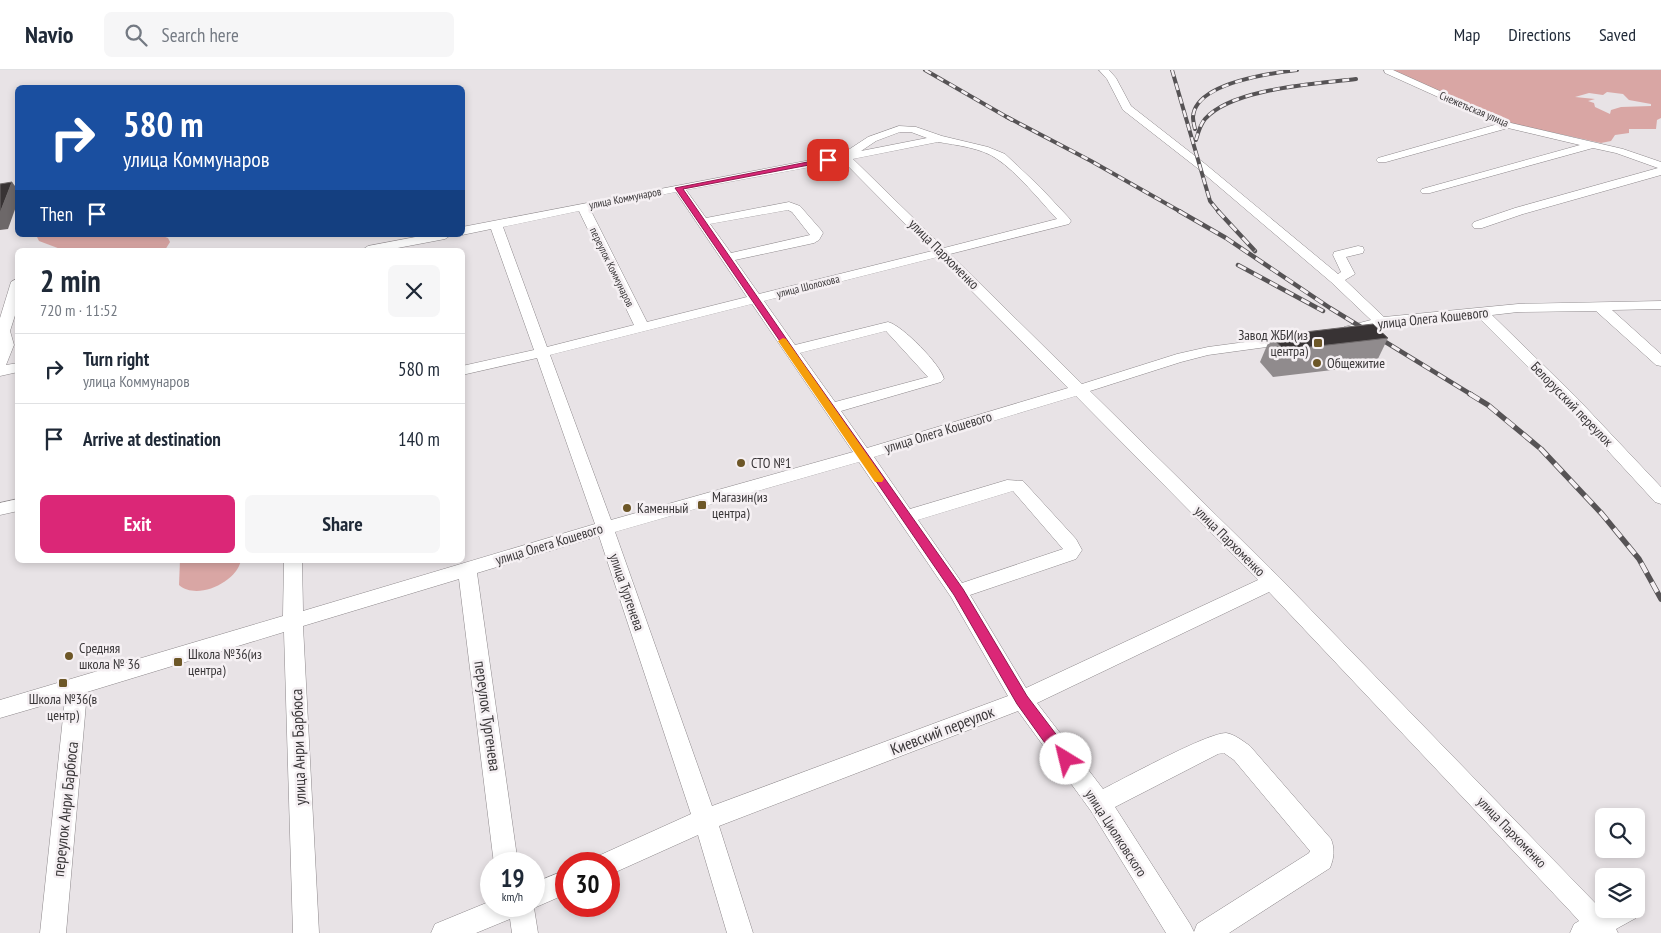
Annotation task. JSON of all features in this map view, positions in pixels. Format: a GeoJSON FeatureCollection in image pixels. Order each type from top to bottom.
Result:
{"type":"FeatureCollection","features":[{"type":"Feature","properties":{"kind":"street"},"geometry":{"type":"LineString","coordinates":[[1104,70],[1111,78],[1127,108],[1200,165],[1336,279],[1381,322]]}},
{"type":"Feature","properties":{"kind":"street","name":"Снежетьская улица"},"geometry":{"type":"LineString","coordinates":[[1388,72],[1508,125],[1619,151],[1661,166]]}},
{"type":"Feature","properties":{"kind":"street"},"geometry":{"type":"LineString","coordinates":[[1382,160],[1508,125]]}},
{"type":"Feature","properties":{"kind":"street","name":"улица Коммунаров"},"geometry":{"type":"LineString","coordinates":[[465,231],[810,162],[846,157],[872,140],[899,129],[912,129],[939,139]]}},
{"type":"Feature","properties":{"kind":"street"},"geometry":{"type":"LineString","coordinates":[[846,157],[939,139]]}},
{"type":"Feature","properties":{"kind":"street","name":"улица Шолохова"},"geometry":{"type":"LineString","coordinates":[[465,370],[541,354],[1065,221],[1036,189],[1001,156],[984,149],[939,139]]}},
{"type":"Feature","properties":{"kind":"street","name":"Снежетьская улица"},"geometry":{"type":"LineString","coordinates":[[1426,191],[1592,145]]}},
{"type":"Feature","properties":{"kind":"street","name":"улица Пархоменко"},"geometry":{"type":"LineString","coordinates":[[846,157],[1272,582],[1595,930]]}},
{"type":"Feature","properties":{"kind":"street"},"geometry":{"type":"LineString","coordinates":[[1478,225],[1519,211],[1661,171]]}},
{"type":"Feature","properties":{"kind":"street","name":"улица Циолковского"},"geometry":{"type":"LineString","coordinates":[[679,188],[904,517],[958,592],[1022,700],[1098,803],[1181,933]]}},
{"type":"Feature","properties":{"kind":"street"},"geometry":{"type":"LineString","coordinates":[[702,222],[789,206],[796,209],[817,233],[810,240],[727,258]]}},
{"type":"Feature","properties":{"kind":"street","name":"переулок Коммунаров"},"geometry":{"type":"LineString","coordinates":[[583,207],[642,327]]}},
{"type":"Feature","properties":{"kind":"street","name":"улица Тургенева"},"geometry":{"type":"LineString","coordinates":[[496,225],[605,528],[705,820],[740,933]]}},
{"type":"Feature","properties":{"kind":"street"},"geometry":{"type":"LineString","coordinates":[[378,248],[435,237]]}},
{"type":"Feature","properties":{"kind":"street"},"geometry":{"type":"LineString","coordinates":[[1336,279],[1348,274],[1339,255],[1358,250]]}},
{"type":"Feature","properties":{"kind":"street"},"geometry":{"type":"LineString","coordinates":[[0,363],[7,345],[3,331],[15,292]]}},
{"type":"Feature","properties":{"kind":"street","name":"улица Олега Кошевого"},"geometry":{"type":"LineString","coordinates":[[1331,333],[1357,329],[1381,322],[1481,312],[1556,307],[1661,305]]}},
{"type":"Feature","properties":{"kind":"street"},"geometry":{"type":"LineString","coordinates":[[1600,307],[1661,362]]}},
{"type":"Feature","properties":{"kind":"street","name":"Белорусский переулок"},"geometry":{"type":"LineString","coordinates":[[1481,312],[1571,401],[1661,498]]}},
{"type":"Feature","properties":{"kind":"street"},"geometry":{"type":"LineString","coordinates":[[790,351],[888,326],[895,330],[935,373],[936,379],[830,409]]}},
{"type":"Feature","properties":{"kind":"street","name":"улица Олега Кошевого"},"geometry":{"type":"LineString","coordinates":[[0,709],[293,620],[457,567],[605,528],[862,455],[1177,358],[1208,351],[1303,338]]}},
{"type":"Feature","properties":{"kind":"street"},"geometry":{"type":"LineString","coordinates":[[0,371],[15,368]]}},
{"type":"Feature","properties":{"kind":"street"},"geometry":{"type":"LineString","coordinates":[[904,517],[1017,485],[1070,544],[1073,550],[1069,554],[958,592]]}},
{"type":"Feature","properties":{"kind":"street"},"geometry":{"type":"LineString","coordinates":[[0,509],[15,506]]}},
{"type":"Feature","properties":{"kind":"street","name":"улица Анри Барбюса"},"geometry":{"type":"LineString","coordinates":[[293,563],[293,620],[306,933]]}},
{"type":"Feature","properties":{"kind":"street","name":"переулок Тургенева"},"geometry":{"type":"LineString","coordinates":[[457,567],[504,852]]}},
{"type":"Feature","properties":{"kind":"street","name":"Киевский переулок"},"geometry":{"type":"LineString","coordinates":[[620,858],[705,820],[1022,700],[1272,582]]}},
{"type":"Feature","properties":{"kind":"street","name":"переулок Анри Барбюса"},"geometry":{"type":"LineString","coordinates":[[53,933],[77,685]]}},
{"type":"Feature","properties":{"kind":"street"},"geometry":{"type":"LineString","coordinates":[[1098,803],[1215,745],[1227,743],[1242,753],[1322,847],[1321,860],[1206,933]]}},
{"type":"Feature","properties":{"kind":"street"},"geometry":{"type":"LineString","coordinates":[[444,933],[484,917]]}},
{"type":"Feature","properties":{"kind":"street"},"geometry":{"type":"LineString","coordinates":[[523,917],[525,933]]}},
{"type":"Feature","properties":{"kind":"street"},"geometry":{"type":"LineString","coordinates":[[1595,930],[1613,918]]}},
{"type":"Feature","properties":{"kind":"shaded area"},"geometry":{"type":"Polygon","coordinates":[[[1385,70],[1661,70],[1661,118],[1657,120],[1656,129],[1629,129],[1629,133],[1615,135],[1611,141],[1601,143],[1509,123],[1385,70]],[[1607,92],[1603,95],[1589,93],[1575,97],[1595,99],[1588,101],[1594,103],[1595,107],[1610,114],[1611,110],[1621,107],[1651,106],[1651,104],[1629,100],[1623,94],[1607,92]]]}},
{"type":"Feature","properties":{"kind":"shaded area"},"geometry":{"type":"Polygon","coordinates":[[[37,237],[165,237],[170,242],[166,248],[58,248],[39,241],[37,237]]]}},
{"type":"Feature","properties":{"kind":"shaded area"},"geometry":{"type":"Polygon","coordinates":[[[180,563],[240,563],[232,575],[215,587],[196,591],[179,585],[180,563]]]}},
{"type":"Feature","properties":{"kind":"building"},"geometry":{"type":"Polygon","coordinates":[[[12,182],[0,213],[0,184],[12,182]]]}},
{"type":"Feature","properties":{"kind":"building"},"geometry":{"type":"Polygon","coordinates":[[[1373,324],[1388,338],[1284,350],[1271,336],[1373,324]]]}},
{"type":"Feature","properties":{"kind":"railway"},"geometry":{"type":"LineString","coordinates":[[925,70],[1012,120]]}},
{"type":"Feature","properties":{"kind":"railway"},"geometry":{"type":"LineString","coordinates":[[1172,70],[1210,201],[1219,212]]}},
{"type":"Feature","properties":{"kind":"railway"},"geometry":{"type":"LineString","coordinates":[[1195,129],[1193,117],[1197,105],[1220,88],[1254,77],[1297,70]]}},
{"type":"Feature","properties":{"kind":"railway"},"geometry":{"type":"LineString","coordinates":[[1196,140],[1200,126],[1205,119],[1234,100],[1276,89],[1356,79]]}},
{"type":"Feature","properties":{"kind":"railway"},"geometry":{"type":"LineString","coordinates":[[1007,117],[1091,161],[1181,212]]}},
{"type":"Feature","properties":{"kind":"railway"},"geometry":{"type":"LineString","coordinates":[[1179,211],[1226,238],[1330,308],[1472,395]]}},
{"type":"Feature","properties":{"kind":"railway"},"geometry":{"type":"LineString","coordinates":[[1218,211],[1255,251]]}},
{"type":"Feature","properties":{"kind":"railway"},"geometry":{"type":"LineString","coordinates":[[1238,265],[1323,311]]}},
{"type":"Feature","properties":{"kind":"railway"},"geometry":{"type":"LineString","coordinates":[[1470,394],[1488,405],[1541,449],[1602,514],[1639,559],[1661,599]]}},
{"type":"Feature","properties":{"kind":"slow traffic"},"geometry":{"type":"LineString","coordinates":[[783,341],[879,479]]}},
{"type":"Feature","properties":{"kind":"place","name":"Завод ЖБИ(из центра)"},"geometry":{"type":"Point","coordinates":[1318,343]}},
{"type":"Feature","properties":{"kind":"place","name":"Общежитие"},"geometry":{"type":"Point","coordinates":[1317,363]}},
{"type":"Feature","properties":{"kind":"place","name":"СТО №1"},"geometry":{"type":"Point","coordinates":[741,463]}},
{"type":"Feature","properties":{"kind":"place","name":"Магазин(из центра)"},"geometry":{"type":"Point","coordinates":[702,505]}},
{"type":"Feature","properties":{"kind":"place","name":"Каменный"},"geometry":{"type":"Point","coordinates":[627,508]}},
{"type":"Feature","properties":{"kind":"place","name":"Средняя школа № 36"},"geometry":{"type":"Point","coordinates":[69,656]}},
{"type":"Feature","properties":{"kind":"place","name":"Школа №36(из центра)"},"geometry":{"type":"Point","coordinates":[178,662]}},
{"type":"Feature","properties":{"kind":"place","name":"Школа №36(в центр)"},"geometry":{"type":"Point","coordinates":[63,683]}},
{"type":"Feature","properties":{"kind":"route"},"geometry":{"type":"LineString","coordinates":[[828,160],[679,188],[904,517],[958,592],[1022,700],[1066,759]]}}]}
